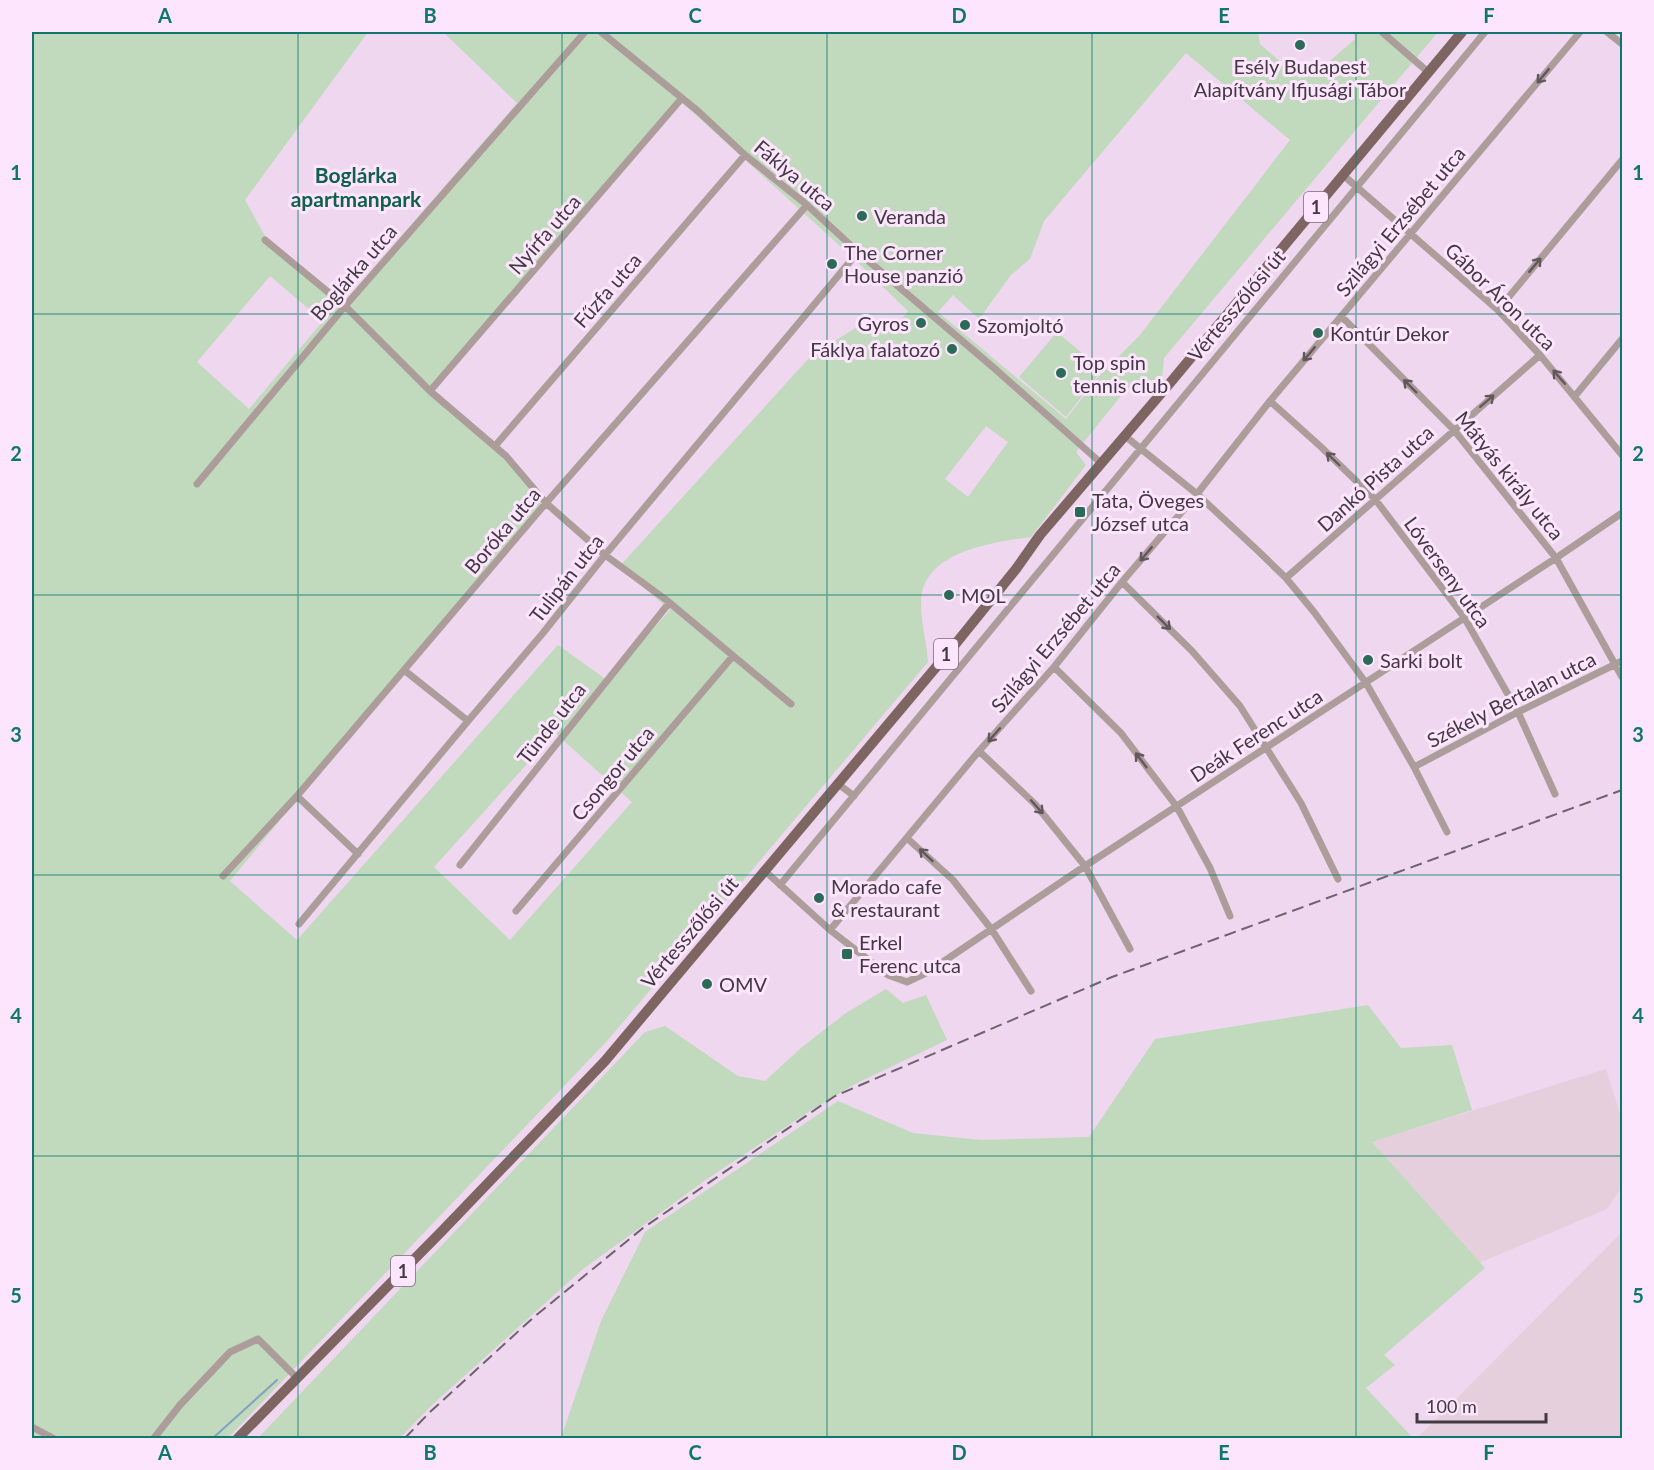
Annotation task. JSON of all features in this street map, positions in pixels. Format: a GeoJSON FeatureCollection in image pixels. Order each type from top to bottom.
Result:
{"type":"FeatureCollection","features":[{"type":"Feature","properties":{"kind":"main road","name":"Vértesszőlősi út"},"geometry":{"type":"LineString","coordinates":[[297,1378],[605,1061],[1462,32]]}},
{"type":"Feature","properties":{"kind":"main road","name":"1"},"geometry":{"type":"LineString","coordinates":[[238,1438],[297,1378]]}},
{"type":"Feature","properties":{"kind":"street","name":"Boglárka utca"},"geometry":{"type":"LineString","coordinates":[[197,484],[345,306],[585,32]]}},
{"type":"Feature","properties":{"kind":"street","name":"Fáklya utca"},"geometry":{"type":"LineString","coordinates":[[601,32],[807,205],[1101,463]]}},
{"type":"Feature","properties":{"kind":"street"},"geometry":{"type":"LineString","coordinates":[[1382,32],[1428,72]]}},
{"type":"Feature","properties":{"kind":"street","name":"Vértesszőlősi út"},"geometry":{"type":"LineString","coordinates":[[780,885],[1485,32]]}},
{"type":"Feature","properties":{"kind":"street","name":"Szilágyi Erzsébet utca"},"geometry":{"type":"LineString","coordinates":[[830,930],[1054,667],[1197,494],[1270,401],[1580,32]]}},
{"type":"Feature","properties":{"kind":"street"},"geometry":{"type":"LineString","coordinates":[[1607,32],[1623,44]]}},
{"type":"Feature","properties":{"kind":"street","name":"Nyírfa utca"},"geometry":{"type":"LineString","coordinates":[[430,391],[682,98]]}},
{"type":"Feature","properties":{"kind":"street","name":"Fűzfa utca"},"geometry":{"type":"LineString","coordinates":[[495,446],[745,155]]}},
{"type":"Feature","properties":{"kind":"street"},"geometry":{"type":"LineString","coordinates":[[1498,310],[1623,160]]}},
{"type":"Feature","properties":{"kind":"street","name":"Gábor Áron utca"},"geometry":{"type":"LineString","coordinates":[[1343,175],[1498,310],[1540,355],[1623,455]]}},
{"type":"Feature","properties":{"kind":"street","name":"Boróka utca"},"geometry":{"type":"LineString","coordinates":[[223,876],[297,796],[546,503],[807,205]]}},
{"type":"Feature","properties":{"kind":"street"},"geometry":{"type":"LineString","coordinates":[[265,240],[345,306],[430,391],[495,446],[522,473],[546,503],[605,555],[669,603],[791,704]]}},
{"type":"Feature","properties":{"kind":"street","name":"Tulipán utca"},"geometry":{"type":"LineString","coordinates":[[299,924],[858,252]]}},
{"type":"Feature","properties":{"kind":"street","name":"Mátyás király utca"},"geometry":{"type":"LineString","coordinates":[[1341,316],[1454,430],[1556,558],[1620,663],[1623,677]]}},
{"type":"Feature","properties":{"kind":"street"},"geometry":{"type":"LineString","coordinates":[[1575,396],[1623,339]]}},
{"type":"Feature","properties":{"kind":"street","name":"Dankó Pista utca"},"geometry":{"type":"LineString","coordinates":[[1286,578],[1540,355]]}},
{"type":"Feature","properties":{"kind":"street","name":"Lóverseny utca"},"geometry":{"type":"LineString","coordinates":[[1270,401],[1375,500],[1464,617],[1518,712],[1556,794]]}},
{"type":"Feature","properties":{"kind":"street"},"geometry":{"type":"LineString","coordinates":[[1125,436],[1197,494],[1286,578],[1314,612],[1366,683],[1414,766],[1447,832]]}},
{"type":"Feature","properties":{"kind":"street","name":"Deák Ferenc utca"},"geometry":{"type":"LineString","coordinates":[[830,930],[888,975],[907,982],[928,972],[1623,513]]}},
{"type":"Feature","properties":{"kind":"street"},"geometry":{"type":"LineString","coordinates":[[1122,582],[1199,659],[1240,706],[1301,802],[1338,879]]}},
{"type":"Feature","properties":{"kind":"street","name":"Tünde utca"},"geometry":{"type":"LineString","coordinates":[[460,865],[669,603]]}},
{"type":"Feature","properties":{"kind":"street","name":"Csongor utca"},"geometry":{"type":"LineString","coordinates":[[516,911],[733,656]]}},
{"type":"Feature","properties":{"kind":"street","name":"Székely Bertalan utca"},"geometry":{"type":"LineString","coordinates":[[1414,766],[1620,663]]}},
{"type":"Feature","properties":{"kind":"street"},"geometry":{"type":"LineString","coordinates":[[1054,667],[1121,734],[1177,807],[1210,868],[1230,916]]}},
{"type":"Feature","properties":{"kind":"street"},"geometry":{"type":"LineString","coordinates":[[405,670],[468,721]]}},
{"type":"Feature","properties":{"kind":"street"},"geometry":{"type":"LineString","coordinates":[[980,752],[1035,804],[1085,867],[1130,949]]}},
{"type":"Feature","properties":{"kind":"street"},"geometry":{"type":"LineString","coordinates":[[837,783],[854,796]]}},
{"type":"Feature","properties":{"kind":"street"},"geometry":{"type":"LineString","coordinates":[[297,796],[358,854]]}},
{"type":"Feature","properties":{"kind":"street"},"geometry":{"type":"LineString","coordinates":[[908,839],[952,880],[992,930],[1031,991]]}},
{"type":"Feature","properties":{"kind":"street"},"geometry":{"type":"LineString","coordinates":[[764,870],[830,930]]}},
{"type":"Feature","properties":{"kind":"street"},"geometry":{"type":"LineString","coordinates":[[154,1438],[230,1352],[258,1339],[297,1378]]}},
{"type":"Feature","properties":{"kind":"street"},"geometry":{"type":"LineString","coordinates":[[32,1426],[53,1438]]}},
{"type":"Feature","properties":{"kind":"shaded area"},"geometry":{"type":"Polygon","coordinates":[[[1606,1069],[1622,1120],[1622,1187],[1607,1209],[1479,1263],[1372,1142],[1606,1069]]]}},
{"type":"Feature","properties":{"kind":"shaded area"},"geometry":{"type":"Polygon","coordinates":[[[1622,1232],[1622,1438],[1417,1438],[1622,1232]]]}},
{"type":"Feature","properties":{"kind":"green space"},"geometry":{"type":"Polygon","coordinates":[[[32,32],[368,32],[245,200],[266,238],[345,301],[517,103],[443,32],[1258,32],[1260,44],[1299,78],[1314,75],[1355,39],[1354,32],[1438,32],[1164,358],[1162,380],[1148,392],[1127,388],[1076,452],[1086,465],[1031,537],[967,551],[938,567],[928,578],[921,601],[928,662],[607,1041],[228,1438],[32,1438],[32,32]],[[1186,53],[1044,221],[1030,259],[1011,275],[979,319],[953,295],[938,312],[1066,419],[1099,376],[1140,335],[1290,140],[1186,53]],[[678,99],[430,391],[506,456],[546,503],[496,556],[230,881],[297,940],[558,645],[607,680],[670,610],[619,567],[811,356],[870,319],[891,333],[908,311],[850,255],[678,99]],[[270,276],[197,362],[249,409],[323,321],[270,276]],[[986,426],[945,479],[968,497],[1008,442],[986,426]],[[555,733],[434,867],[510,940],[632,802],[555,733]]]}},
{"type":"Feature","properties":{"kind":"green space","name":"Top spin tennis club"},"geometry":{"type":"Polygon","coordinates":[[[1057,332],[1102,370],[1066,417],[1019,377],[1057,332]]]}},
{"type":"Feature","properties":{"kind":"green space"},"geometry":{"type":"Polygon","coordinates":[[[886,989],[903,1003],[926,995],[947,1040],[855,1084],[810,1111],[707,1179],[583,1269],[432,1405],[400,1438],[258,1438],[645,1032],[665,1026],[738,1076],[765,1081],[802,1047],[846,1013],[886,989]]]}},
{"type":"Feature","properties":{"kind":"green space"},"geometry":{"type":"Polygon","coordinates":[[[1368,1005],[1401,1048],[1452,1045],[1472,1110],[1372,1142],[1485,1268],[1384,1355],[1395,1365],[1366,1388],[1413,1438],[561,1438],[601,1321],[645,1232],[838,1101],[913,1133],[981,1140],[1089,1137],[1155,1039],[1368,1005]]]}},
{"type":"Feature","properties":{"kind":"waterway"},"geometry":{"type":"LineString","coordinates":[[213,1438],[277,1380]]}},
{"type":"Feature","properties":{"kind":"railway"},"geometry":{"type":"LineString","coordinates":[[405,1438],[429,1413],[534,1317],[643,1228],[835,1096],[1112,977],[1622,790]]}},
{"type":"Feature","properties":{"kind":"place","name":"Esély Budapest Alapítvány Ifjusági Tábor"},"geometry":{"type":"Point","coordinates":[1300,45]}},
{"type":"Feature","properties":{"kind":"place","name":"Veranda"},"geometry":{"type":"Point","coordinates":[862,216]}},
{"type":"Feature","properties":{"kind":"place","name":"The Corner House panzió"},"geometry":{"type":"Point","coordinates":[832,264]}},
{"type":"Feature","properties":{"kind":"place","name":"Gyros"},"geometry":{"type":"Point","coordinates":[921,323]}},
{"type":"Feature","properties":{"kind":"place","name":"Szomjoltó"},"geometry":{"type":"Point","coordinates":[965,325]}},
{"type":"Feature","properties":{"kind":"place","name":"Kontúr Dekor"},"geometry":{"type":"Point","coordinates":[1318,333]}},
{"type":"Feature","properties":{"kind":"place","name":"Fáklya falatozó"},"geometry":{"type":"Point","coordinates":[952,349]}},
{"type":"Feature","properties":{"kind":"place","name":"Top spin tennis club"},"geometry":{"type":"Point","coordinates":[1061,373]}},
{"type":"Feature","properties":{"kind":"place","name":"Tata, Öveges József utca"},"geometry":{"type":"Point","coordinates":[1080,512]}},
{"type":"Feature","properties":{"kind":"place","name":"MOL"},"geometry":{"type":"Point","coordinates":[949,595]}},
{"type":"Feature","properties":{"kind":"place","name":"Sarki bolt"},"geometry":{"type":"Point","coordinates":[1368,660]}},
{"type":"Feature","properties":{"kind":"place","name":"Morado cafe & restaurant"},"geometry":{"type":"Point","coordinates":[819,898]}},
{"type":"Feature","properties":{"kind":"place","name":"Erkel Ferenc utca"},"geometry":{"type":"Point","coordinates":[847,954]}},
{"type":"Feature","properties":{"kind":"place","name":"OMV"},"geometry":{"type":"Point","coordinates":[707,984]}},
{"type":"Feature","properties":{"kind":"district","name":"Boglárka apartmanpark"},"geometry":{"type":"Point","coordinates":[356,186]}}]}
